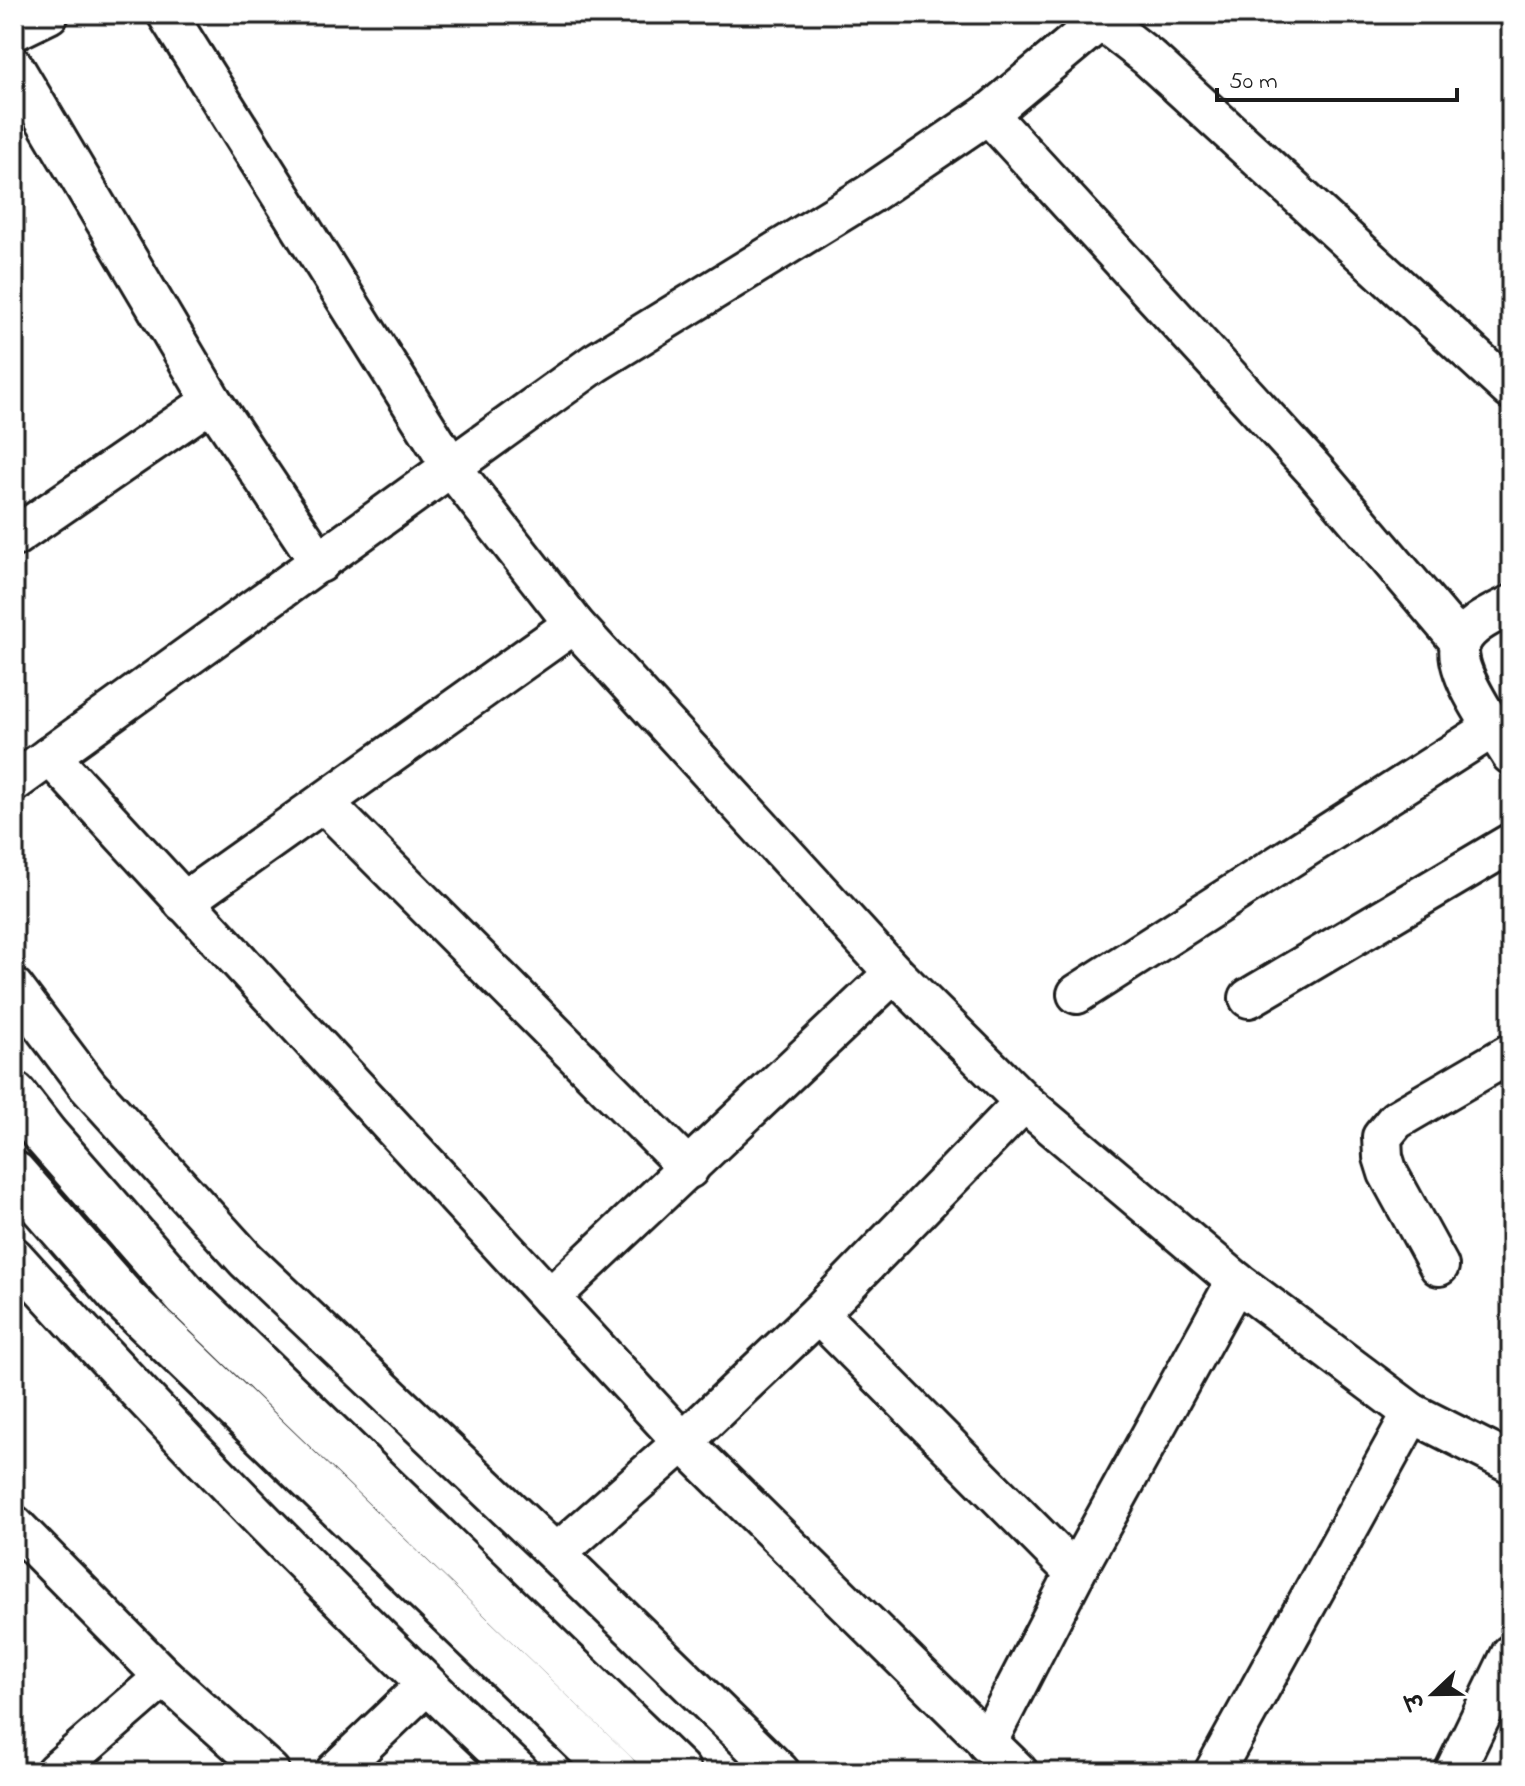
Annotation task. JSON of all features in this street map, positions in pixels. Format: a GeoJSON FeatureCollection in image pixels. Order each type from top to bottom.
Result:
{"type":"FeatureCollection","features":[{"type":"Feature","properties":{"kind":"street"},"geometry":{"type":"LineString","coordinates":[[14,31],[49,14]]}},
{"type":"Feature","properties":{"kind":"street"},"geometry":{"type":"LineString","coordinates":[[167,14],[452,468],[574,624],[894,973],[1024,1102],[1236,1281],[1412,1413],[1511,1463]]}},
{"type":"Feature","properties":{"kind":"street"},"geometry":{"type":"LineString","coordinates":[[14,782],[595,363],[870,194],[988,114],[1097,17],[1148,57],[1511,390]]}},
{"type":"Feature","properties":{"kind":"street"},"geometry":{"type":"LineString","coordinates":[[14,67],[212,401],[320,563]]}},
{"type":"Feature","properties":{"kind":"street"},"geometry":{"type":"LineString","coordinates":[[988,114],[1317,473],[1461,643]]}},
{"type":"Feature","properties":{"kind":"street"},"geometry":{"type":"LineString","coordinates":[[14,537],[212,401]]}},
{"type":"Feature","properties":{"kind":"street"},"geometry":{"type":"LineString","coordinates":[[1077,994],[1502,741],[1459,662],[1461,643],[1477,623],[1511,605]]}},
{"type":"Feature","properties":{"kind":"street"},"geometry":{"type":"LineString","coordinates":[[183,902],[325,804],[574,624]]}},
{"type":"Feature","properties":{"kind":"street"},"geometry":{"type":"LineString","coordinates":[[50,756],[683,1442],[1018,1772]]}},
{"type":"Feature","properties":{"kind":"street"},"geometry":{"type":"LineString","coordinates":[[325,804],[689,1169]]}},
{"type":"Feature","properties":{"kind":"street"},"geometry":{"type":"LineString","coordinates":[[1249,998],[1511,843]]}},
{"type":"Feature","properties":{"kind":"street"},"geometry":{"type":"LineString","coordinates":[[550,1298],[894,973]]}},
{"type":"Feature","properties":{"kind":"street"},"geometry":{"type":"LineString","coordinates":[[14,988],[88,1086],[246,1260],[780,1772]]}},
{"type":"Feature","properties":{"kind":"street"},"geometry":{"type":"LineString","coordinates":[[1439,1266],[1388,1173],[1382,1137],[1396,1120],[1511,1053]]}},
{"type":"Feature","properties":{"kind":"street"},"geometry":{"type":"LineString","coordinates":[[14,1095],[45,1135],[186,1296],[678,1772]]}},
{"type":"Feature","properties":{"kind":"street"},"geometry":{"type":"LineString","coordinates":[[556,1554],[683,1442],[818,1314],[1024,1102]]}},
{"type":"Feature","properties":{"kind":"street"},"geometry":{"type":"LineString","coordinates":[[14,1174],[123,1298],[615,1772]]}},
{"type":"Feature","properties":{"kind":"street"},"geometry":{"type":"LineString","coordinates":[[14,1257],[130,1385],[426,1685],[519,1772]]}},
{"type":"Feature","properties":{"kind":"street"},"geometry":{"type":"LineString","coordinates":[[987,1743],[1075,1573],[1236,1281]]}},
{"type":"Feature","properties":{"kind":"street"},"geometry":{"type":"LineString","coordinates":[[818,1314],[1075,1573]]}},
{"type":"Feature","properties":{"kind":"street"},"geometry":{"type":"LineString","coordinates":[[1214,1772],[1412,1413]]}},
{"type":"Feature","properties":{"kind":"street"},"geometry":{"type":"LineString","coordinates":[[14,1525],[164,1677],[270,1772]]}},
{"type":"Feature","properties":{"kind":"street"},"geometry":{"type":"LineString","coordinates":[[1454,1772],[1511,1654]]}},
{"type":"Feature","properties":{"kind":"street"},"geometry":{"type":"LineString","coordinates":[[55,1772],[164,1677]]}},
{"type":"Feature","properties":{"kind":"street"},"geometry":{"type":"LineString","coordinates":[[335,1772],[426,1685]]}}]}
